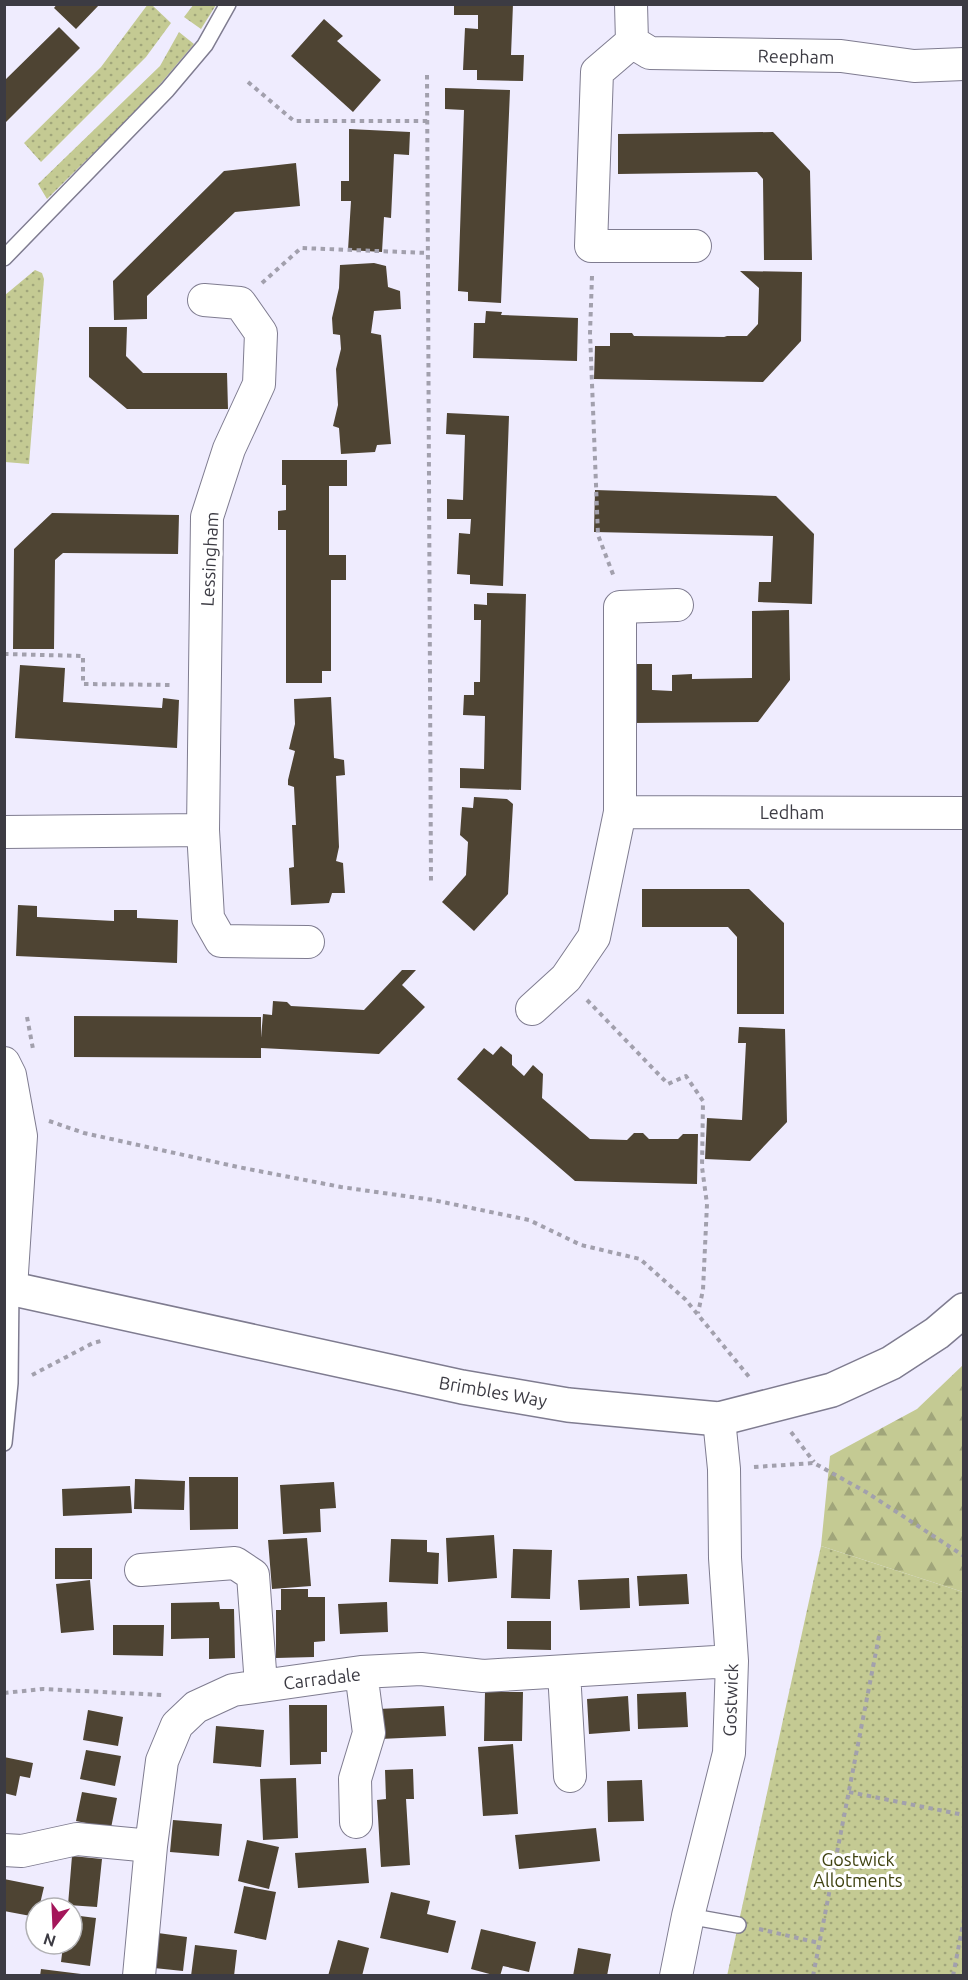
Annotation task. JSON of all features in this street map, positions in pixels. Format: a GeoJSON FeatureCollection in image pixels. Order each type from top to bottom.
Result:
{"type":"FeatureCollection","features":[{"type":"Feature","properties":{"kind":"street"},"geometry":{"type":"LineString","coordinates":[[631,4],[632,42],[597,72],[591,246],[694,246]]}},
{"type":"Feature","properties":{"kind":"street","name":"Reepham"},"geometry":{"type":"LineString","coordinates":[[632,42],[650,53],[841,56],[914,66],[963,64]]}},
{"type":"Feature","properties":{"kind":"street"},"geometry":{"type":"LineString","coordinates":[[204,300],[240,303]]}},
{"type":"Feature","properties":{"kind":"street","name":"Lessingham"},"geometry":{"type":"LineString","coordinates":[[240,303],[261,333],[259,384],[230,449],[207,516],[203,830],[208,918],[220,941],[308,942]]}},
{"type":"Feature","properties":{"kind":"street"},"geometry":{"type":"LineString","coordinates":[[532,1009],[566,978],[594,937],[620,812],[620,607],[677,605]]}},
{"type":"Feature","properties":{"kind":"street","name":"Ledham"},"geometry":{"type":"LineString","coordinates":[[620,812],[963,813]]}},
{"type":"Feature","properties":{"kind":"street"},"geometry":{"type":"LineString","coordinates":[[4,832],[203,830]]}},
{"type":"Feature","properties":{"kind":"street"},"geometry":{"type":"LineString","coordinates":[[4,1063],[10,1075],[21,1136],[8,1287]]}},
{"type":"Feature","properties":{"kind":"street","name":"Brimbles Way"},"geometry":{"type":"LineString","coordinates":[[8,1287],[462,1387],[568,1405],[719,1419],[832,1390],[891,1363],[937,1333],[963,1310]]}},
{"type":"Feature","properties":{"kind":"street","name":"Gostwick"},"geometry":{"type":"LineString","coordinates":[[676,1976],[688,1916],[729,1753],[732,1661],[725,1558],[724,1469],[719,1419]]}},
{"type":"Feature","properties":{"kind":"street"},"geometry":{"type":"LineString","coordinates":[[141,1570],[235,1563],[253,1575],[261,1685]]}},
{"type":"Feature","properties":{"kind":"street","name":"Carradale"},"geometry":{"type":"LineString","coordinates":[[138,1976],[162,1761],[177,1725],[196,1707],[232,1690],[361,1672],[421,1668],[483,1676],[732,1661]]}},
{"type":"Feature","properties":{"kind":"street"},"geometry":{"type":"LineString","coordinates":[[356,1822],[355,1779],[369,1733],[361,1672]]}},
{"type":"Feature","properties":{"kind":"street"},"geometry":{"type":"LineString","coordinates":[[564,1672],[570,1776]]}},
{"type":"Feature","properties":{"kind":"street"},"geometry":{"type":"LineString","coordinates":[[4,1850],[22,1851],[77,1839],[151,1846]]}},
{"type":"Feature","properties":{"kind":"lane"},"geometry":{"type":"LineString","coordinates":[[4,258],[167,90],[205,45],[228,4]]}},
{"type":"Feature","properties":{"kind":"lane"},"geometry":{"type":"LineString","coordinates":[[4,1443],[10,1383],[8,1287]]}},
{"type":"Feature","properties":{"kind":"lane"},"geometry":{"type":"LineString","coordinates":[[688,1916],[738,1925]]}},
{"type":"Feature","properties":{"kind":"path"},"geometry":{"type":"LineString","coordinates":[[428,75],[431,883]]}},
{"type":"Feature","properties":{"kind":"path"},"geometry":{"type":"LineString","coordinates":[[248,82],[294,122],[428,121]]}},
{"type":"Feature","properties":{"kind":"path"},"geometry":{"type":"LineString","coordinates":[[591,246],[590,333],[598,535],[614,578],[620,607]]}},
{"type":"Feature","properties":{"kind":"path"},"geometry":{"type":"LineString","coordinates":[[240,303],[301,248],[428,253]]}},
{"type":"Feature","properties":{"kind":"path"},"geometry":{"type":"LineString","coordinates":[[4,654],[83,656],[82,684],[172,685]]}},
{"type":"Feature","properties":{"kind":"path"},"geometry":{"type":"LineString","coordinates":[[566,978],[668,1083],[686,1076],[703,1101],[702,1167],[707,1204],[703,1290],[698,1314]]}},
{"type":"Feature","properties":{"kind":"path"},"geometry":{"type":"LineString","coordinates":[[27,1017],[34,1052]]}},
{"type":"Feature","properties":{"kind":"path"},"geometry":{"type":"LineString","coordinates":[[46,1110],[49,1122],[84,1133],[238,1167],[341,1187],[433,1200],[529,1220],[581,1245],[640,1259],[685,1299],[771,1405]]}},
{"type":"Feature","properties":{"kind":"path"},"geometry":{"type":"LineString","coordinates":[[745,1467],[814,1462],[866,1492],[963,1556]]}},
{"type":"Feature","properties":{"kind":"path"},"geometry":{"type":"LineString","coordinates":[[813,1976],[880,1631]]}},
{"type":"Feature","properties":{"kind":"path"},"geometry":{"type":"LineString","coordinates":[[4,1693],[43,1689],[184,1695],[196,1707]]}},
{"type":"Feature","properties":{"kind":"path"},"geometry":{"type":"LineString","coordinates":[[849,1792],[963,1815]]}},
{"type":"Feature","properties":{"kind":"path"},"geometry":{"type":"LineString","coordinates":[[952,1976],[963,1919]]}},
{"type":"Feature","properties":{"kind":"path"},"geometry":{"type":"LineString","coordinates":[[738,1925],[819,1943]]}},
{"type":"Feature","properties":{"kind":"green space"},"geometry":{"type":"Polygon","coordinates":[[[148,4],[171,23],[146,57],[41,162],[24,143],[101,67],[148,4]]]}},
{"type":"Feature","properties":{"kind":"green space"},"geometry":{"type":"Polygon","coordinates":[[[194,4],[216,5],[201,29],[184,17],[194,4]]]}},
{"type":"Feature","properties":{"kind":"green space"},"geometry":{"type":"Polygon","coordinates":[[[179,32],[194,44],[145,102],[47,199],[38,184],[160,66],[179,32]]]}},
{"type":"Feature","properties":{"kind":"green space"},"geometry":{"type":"Polygon","coordinates":[[[35,270],[42,273],[44,279],[29,464],[5,462],[5,295],[35,270]]]}},
{"type":"Feature","properties":{"kind":"green space"},"geometry":{"type":"Polygon","coordinates":[[[963,1365],[963,1592],[821,1546],[830,1456],[917,1409],[963,1365]]]}},
{"type":"Feature","properties":{"kind":"green space","name":"Gostwick Allotments"},"geometry":{"type":"Polygon","coordinates":[[[821,1546],[963,1592],[963,1975],[727,1976],[821,1546]]]}},
{"type":"Feature","properties":{"kind":"building"},"geometry":{"type":"Polygon","coordinates":[[[57,4],[100,4],[76,29],[54,8],[57,4]]]}},
{"type":"Feature","properties":{"kind":"building"},"geometry":{"type":"Polygon","coordinates":[[[454,4],[513,4],[511,55],[524,55],[523,81],[477,80],[477,70],[463,70],[465,28],[478,29],[478,15],[454,15],[454,4]]]}},
{"type":"Feature","properties":{"kind":"building"},"geometry":{"type":"Polygon","coordinates":[[[324,19],[343,36],[337,41],[381,80],[353,112],[291,56],[324,19]]]}},
{"type":"Feature","properties":{"kind":"building"},"geometry":{"type":"Polygon","coordinates":[[[59,27],[80,48],[4,124],[4,81],[59,27]]]}},
{"type":"Feature","properties":{"kind":"building"},"geometry":{"type":"Polygon","coordinates":[[[445,88],[510,90],[501,303],[468,301],[468,292],[458,291],[464,110],[445,109],[445,88]]]}},
{"type":"Feature","properties":{"kind":"building"},"geometry":{"type":"Polygon","coordinates":[[[349,129],[410,132],[409,155],[394,154],[391,218],[384,217],[382,252],[348,250],[351,201],[341,201],[341,181],[349,181],[349,129]]]}},
{"type":"Feature","properties":{"kind":"building"},"geometry":{"type":"Polygon","coordinates":[[[773,132],[810,171],[812,260],[764,260],[763,179],[757,172],[618,174],[618,134],[773,132]]]}},
{"type":"Feature","properties":{"kind":"building"},"geometry":{"type":"Polygon","coordinates":[[[296,163],[300,206],[235,212],[147,296],[147,319],[114,320],[113,281],[224,171],[296,163]]]}},
{"type":"Feature","properties":{"kind":"building"},"geometry":{"type":"Polygon","coordinates":[[[374,263],[386,266],[388,287],[400,291],[401,309],[374,311],[371,333],[381,335],[391,444],[377,445],[375,452],[341,454],[339,428],[333,426],[338,405],[336,369],[341,349],[340,335],[333,334],[332,318],[339,288],[340,265],[374,263]]]}},
{"type":"Feature","properties":{"kind":"building"},"geometry":{"type":"Polygon","coordinates":[[[740,271],[802,272],[801,341],[763,382],[594,379],[595,346],[610,346],[610,333],[632,333],[634,336],[747,336],[758,324],[759,288],[740,271]]]}},
{"type":"Feature","properties":{"kind":"building"},"geometry":{"type":"Polygon","coordinates":[[[486,311],[502,312],[501,315],[578,318],[577,361],[473,358],[474,323],[485,323],[486,311]]]}},
{"type":"Feature","properties":{"kind":"building"},"geometry":{"type":"Polygon","coordinates":[[[89,327],[127,327],[126,356],[143,373],[227,373],[228,409],[127,409],[89,377],[89,327]]]}},
{"type":"Feature","properties":{"kind":"building"},"geometry":{"type":"Polygon","coordinates":[[[447,413],[509,416],[503,586],[470,584],[470,575],[457,574],[459,533],[470,534],[471,519],[447,519],[447,499],[463,500],[465,435],[446,434],[447,413]]]}},
{"type":"Feature","properties":{"kind":"building"},"geometry":{"type":"Polygon","coordinates":[[[282,460],[347,460],[347,486],[329,486],[329,555],[346,555],[346,580],[331,580],[331,671],[322,671],[322,683],[286,683],[286,530],[278,530],[278,511],[286,510],[286,485],[282,485],[282,460]]]}},
{"type":"Feature","properties":{"kind":"building"},"geometry":{"type":"Polygon","coordinates":[[[595,490],[776,496],[814,534],[812,604],[758,602],[759,582],[771,582],[773,536],[594,532],[595,490]]]}},
{"type":"Feature","properties":{"kind":"building"},"geometry":{"type":"Polygon","coordinates":[[[52,513],[179,515],[178,554],[63,553],[55,560],[54,649],[13,649],[14,549],[52,513]]]}},
{"type":"Feature","properties":{"kind":"building"},"geometry":{"type":"Polygon","coordinates":[[[487,593],[526,594],[521,790],[460,788],[460,768],[484,769],[485,716],[463,715],[464,695],[474,695],[474,682],[480,682],[481,620],[474,620],[474,604],[487,605],[487,593]]]}},
{"type":"Feature","properties":{"kind":"building"},"geometry":{"type":"Polygon","coordinates":[[[789,610],[790,680],[758,722],[632,723],[631,664],[652,664],[652,690],[672,691],[672,675],[692,674],[692,679],[752,678],[752,611],[789,610]]]}},
{"type":"Feature","properties":{"kind":"building"},"geometry":{"type":"Polygon","coordinates":[[[20,665],[65,668],[63,702],[162,708],[163,698],[179,700],[177,748],[15,738],[20,665]]]}},
{"type":"Feature","properties":{"kind":"building"},"geometry":{"type":"Polygon","coordinates":[[[331,697],[334,758],[344,760],[345,775],[336,776],[339,847],[336,861],[343,863],[345,893],[332,893],[329,903],[291,905],[289,868],[294,867],[292,825],[296,825],[294,787],[288,785],[288,780],[295,751],[289,749],[295,724],[294,699],[331,697]]]}},
{"type":"Feature","properties":{"kind":"building"},"geometry":{"type":"Polygon","coordinates":[[[474,797],[507,799],[513,804],[508,894],[474,931],[442,902],[466,875],[468,842],[460,835],[462,807],[473,808],[474,797]]]}},
{"type":"Feature","properties":{"kind":"building"},"geometry":{"type":"Polygon","coordinates":[[[642,889],[749,889],[784,923],[784,1014],[737,1014],[737,937],[728,927],[642,927],[642,889]]]}},
{"type":"Feature","properties":{"kind":"building"},"geometry":{"type":"Polygon","coordinates":[[[18,905],[37,906],[37,917],[114,921],[114,910],[137,910],[137,918],[178,920],[177,963],[16,956],[18,905]]]}},
{"type":"Feature","properties":{"kind":"building"},"geometry":{"type":"Polygon","coordinates":[[[402,970],[416,970],[402,985],[425,1007],[379,1054],[261,1048],[261,1058],[74,1057],[74,1016],[261,1017],[261,1038],[263,1014],[272,1015],[273,1001],[287,1002],[291,1006],[364,1010],[402,970]]]}},
{"type":"Feature","properties":{"kind":"building"},"geometry":{"type":"Polygon","coordinates":[[[739,1027],[785,1029],[787,1122],[750,1161],[705,1159],[707,1118],[742,1120],[746,1043],[738,1043],[739,1027]]]}},
{"type":"Feature","properties":{"kind":"building"},"geometry":{"type":"Polygon","coordinates":[[[501,1046],[512,1055],[512,1065],[524,1076],[533,1065],[543,1074],[542,1098],[590,1139],[627,1140],[634,1133],[643,1133],[649,1139],[678,1139],[683,1134],[698,1134],[697,1184],[575,1181],[457,1079],[484,1048],[493,1055],[501,1046]]]}},
{"type":"Feature","properties":{"kind":"building"},"geometry":{"type":"Polygon","coordinates":[[[189,1477],[238,1477],[238,1529],[190,1530],[189,1477]]]}},
{"type":"Feature","properties":{"kind":"building"},"geometry":{"type":"Polygon","coordinates":[[[135,1479],[185,1481],[184,1510],[134,1509],[135,1479]]]}},
{"type":"Feature","properties":{"kind":"building"},"geometry":{"type":"Polygon","coordinates":[[[334,1482],[336,1508],[320,1509],[321,1532],[283,1534],[280,1485],[334,1482]]]}},
{"type":"Feature","properties":{"kind":"building"},"geometry":{"type":"Polygon","coordinates":[[[130,1486],[132,1513],[63,1516],[62,1489],[130,1486]]]}},
{"type":"Feature","properties":{"kind":"building"},"geometry":{"type":"Polygon","coordinates":[[[494,1535],[497,1578],[448,1582],[446,1538],[494,1535]]]}},
{"type":"Feature","properties":{"kind":"building"},"geometry":{"type":"Polygon","coordinates":[[[307,1538],[311,1586],[272,1589],[268,1540],[307,1538]]]}},
{"type":"Feature","properties":{"kind":"building"},"geometry":{"type":"Polygon","coordinates":[[[391,1539],[427,1540],[427,1552],[439,1553],[438,1584],[389,1582],[391,1539]]]}},
{"type":"Feature","properties":{"kind":"building"},"geometry":{"type":"Polygon","coordinates":[[[55,1548],[92,1548],[92,1579],[55,1579],[55,1548]]]}},
{"type":"Feature","properties":{"kind":"building"},"geometry":{"type":"Polygon","coordinates":[[[513,1549],[552,1550],[550,1599],[511,1598],[513,1549]]]}},
{"type":"Feature","properties":{"kind":"building"},"geometry":{"type":"Polygon","coordinates":[[[687,1574],[689,1604],[639,1606],[637,1576],[687,1574]]]}},
{"type":"Feature","properties":{"kind":"building"},"geometry":{"type":"Polygon","coordinates":[[[629,1578],[630,1608],[580,1610],[578,1580],[629,1578]]]}},
{"type":"Feature","properties":{"kind":"building"},"geometry":{"type":"Polygon","coordinates":[[[90,1580],[94,1630],[61,1633],[56,1584],[90,1580]]]}},
{"type":"Feature","properties":{"kind":"building"},"geometry":{"type":"Polygon","coordinates":[[[281,1589],[308,1589],[308,1597],[325,1597],[325,1641],[314,1642],[314,1657],[276,1658],[276,1610],[281,1610],[281,1589]]]}},
{"type":"Feature","properties":{"kind":"building"},"geometry":{"type":"Polygon","coordinates":[[[219,1602],[220,1609],[234,1609],[235,1658],[209,1659],[209,1638],[171,1639],[171,1603],[219,1602]]]}},
{"type":"Feature","properties":{"kind":"building"},"geometry":{"type":"Polygon","coordinates":[[[387,1602],[388,1632],[340,1634],[338,1604],[387,1602]]]}},
{"type":"Feature","properties":{"kind":"building"},"geometry":{"type":"Polygon","coordinates":[[[507,1621],[551,1621],[551,1650],[507,1649],[507,1621]]]}},
{"type":"Feature","properties":{"kind":"building"},"geometry":{"type":"Polygon","coordinates":[[[113,1625],[164,1625],[163,1656],[113,1655],[113,1625]]]}},
{"type":"Feature","properties":{"kind":"building"},"geometry":{"type":"Polygon","coordinates":[[[485,1692],[523,1692],[522,1741],[484,1741],[485,1692]]]}},
{"type":"Feature","properties":{"kind":"building"},"geometry":{"type":"Polygon","coordinates":[[[686,1692],[688,1727],[638,1729],[637,1694],[686,1692]]]}},
{"type":"Feature","properties":{"kind":"building"},"geometry":{"type":"Polygon","coordinates":[[[628,1696],[630,1731],[589,1734],[587,1699],[628,1696]]]}},
{"type":"Feature","properties":{"kind":"building"},"geometry":{"type":"Polygon","coordinates":[[[289,1705],[327,1705],[327,1752],[321,1752],[321,1764],[290,1765],[289,1705]]]}},
{"type":"Feature","properties":{"kind":"building"},"geometry":{"type":"Polygon","coordinates":[[[444,1706],[446,1736],[380,1739],[378,1709],[444,1706]]]}},
{"type":"Feature","properties":{"kind":"building"},"geometry":{"type":"Polygon","coordinates":[[[88,1710],[123,1717],[118,1746],[83,1740],[88,1710]]]}},
{"type":"Feature","properties":{"kind":"building"},"geometry":{"type":"Polygon","coordinates":[[[216,1726],[264,1730],[261,1767],[213,1763],[216,1726]]]}},
{"type":"Feature","properties":{"kind":"building"},"geometry":{"type":"Polygon","coordinates":[[[513,1744],[518,1814],[483,1816],[478,1747],[513,1744]]]}},
{"type":"Feature","properties":{"kind":"building"},"geometry":{"type":"Polygon","coordinates":[[[86,1750],[121,1756],[115,1786],[80,1779],[86,1750]]]}},
{"type":"Feature","properties":{"kind":"building"},"geometry":{"type":"Polygon","coordinates":[[[4,1757],[33,1763],[30,1778],[20,1776],[16,1796],[4,1793],[4,1757]]]}},
{"type":"Feature","properties":{"kind":"building"},"geometry":{"type":"Polygon","coordinates":[[[413,1769],[414,1799],[406,1799],[410,1865],[381,1867],[377,1800],[386,1799],[385,1770],[413,1769]]]}},
{"type":"Feature","properties":{"kind":"building"},"geometry":{"type":"Polygon","coordinates":[[[296,1778],[298,1838],[263,1840],[260,1779],[296,1778]]]}},
{"type":"Feature","properties":{"kind":"building"},"geometry":{"type":"Polygon","coordinates":[[[642,1780],[644,1821],[608,1822],[607,1781],[642,1780]]]}},
{"type":"Feature","properties":{"kind":"building"},"geometry":{"type":"Polygon","coordinates":[[[82,1792],[117,1798],[111,1828],[76,1821],[82,1792]]]}},
{"type":"Feature","properties":{"kind":"building"},"geometry":{"type":"Polygon","coordinates":[[[173,1820],[222,1824],[219,1856],[170,1852],[173,1820]]]}},
{"type":"Feature","properties":{"kind":"building"},"geometry":{"type":"Polygon","coordinates":[[[596,1828],[600,1861],[519,1869],[515,1835],[596,1828]]]}},
{"type":"Feature","properties":{"kind":"building"},"geometry":{"type":"Polygon","coordinates":[[[247,1840],[279,1847],[269,1889],[238,1881],[247,1840]]]}},
{"type":"Feature","properties":{"kind":"building"},"geometry":{"type":"Polygon","coordinates":[[[366,1848],[369,1883],[298,1888],[295,1853],[366,1848]]]}},
{"type":"Feature","properties":{"kind":"building"},"geometry":{"type":"Polygon","coordinates":[[[72,1856],[102,1859],[97,1907],[84,1906],[84,1896],[69,1896],[72,1856]]]}},
{"type":"Feature","properties":{"kind":"building"},"geometry":{"type":"Polygon","coordinates":[[[4,1879],[44,1887],[42,1896],[24,1896],[24,1915],[4,1911],[4,1879]]]}},
{"type":"Feature","properties":{"kind":"building"},"geometry":{"type":"Polygon","coordinates":[[[244,1886],[276,1892],[266,1940],[234,1933],[244,1886]]]}},
{"type":"Feature","properties":{"kind":"building"},"geometry":{"type":"Polygon","coordinates":[[[391,1892],[430,1901],[427,1914],[456,1921],[448,1953],[380,1938],[391,1892]]]}},
{"type":"Feature","properties":{"kind":"building"},"geometry":{"type":"Polygon","coordinates":[[[84,1916],[96,1918],[90,1966],[61,1962],[62,1956],[84,1956],[84,1916]]]}},
{"type":"Feature","properties":{"kind":"building"},"geometry":{"type":"Polygon","coordinates":[[[481,1929],[536,1942],[529,1972],[503,1966],[500,1976],[497,1976],[471,1969],[481,1929]]]}},
{"type":"Feature","properties":{"kind":"building"},"geometry":{"type":"Polygon","coordinates":[[[158,1933],[187,1937],[183,1971],[154,1968],[158,1933]]]}},
{"type":"Feature","properties":{"kind":"building"},"geometry":{"type":"Polygon","coordinates":[[[338,1940],[369,1948],[362,1976],[328,1976],[338,1940]]]}},
{"type":"Feature","properties":{"kind":"building"},"geometry":{"type":"Polygon","coordinates":[[[195,1945],[237,1950],[234,1976],[191,1976],[195,1945]]]}},
{"type":"Feature","properties":{"kind":"building"},"geometry":{"type":"Polygon","coordinates":[[[578,1948],[611,1954],[607,1976],[573,1976],[578,1948]]]}},
{"type":"Feature","properties":{"kind":"building"},"geometry":{"type":"Polygon","coordinates":[[[41,1969],[81,1974],[80,1976],[40,1976],[41,1969]]]}}]}
